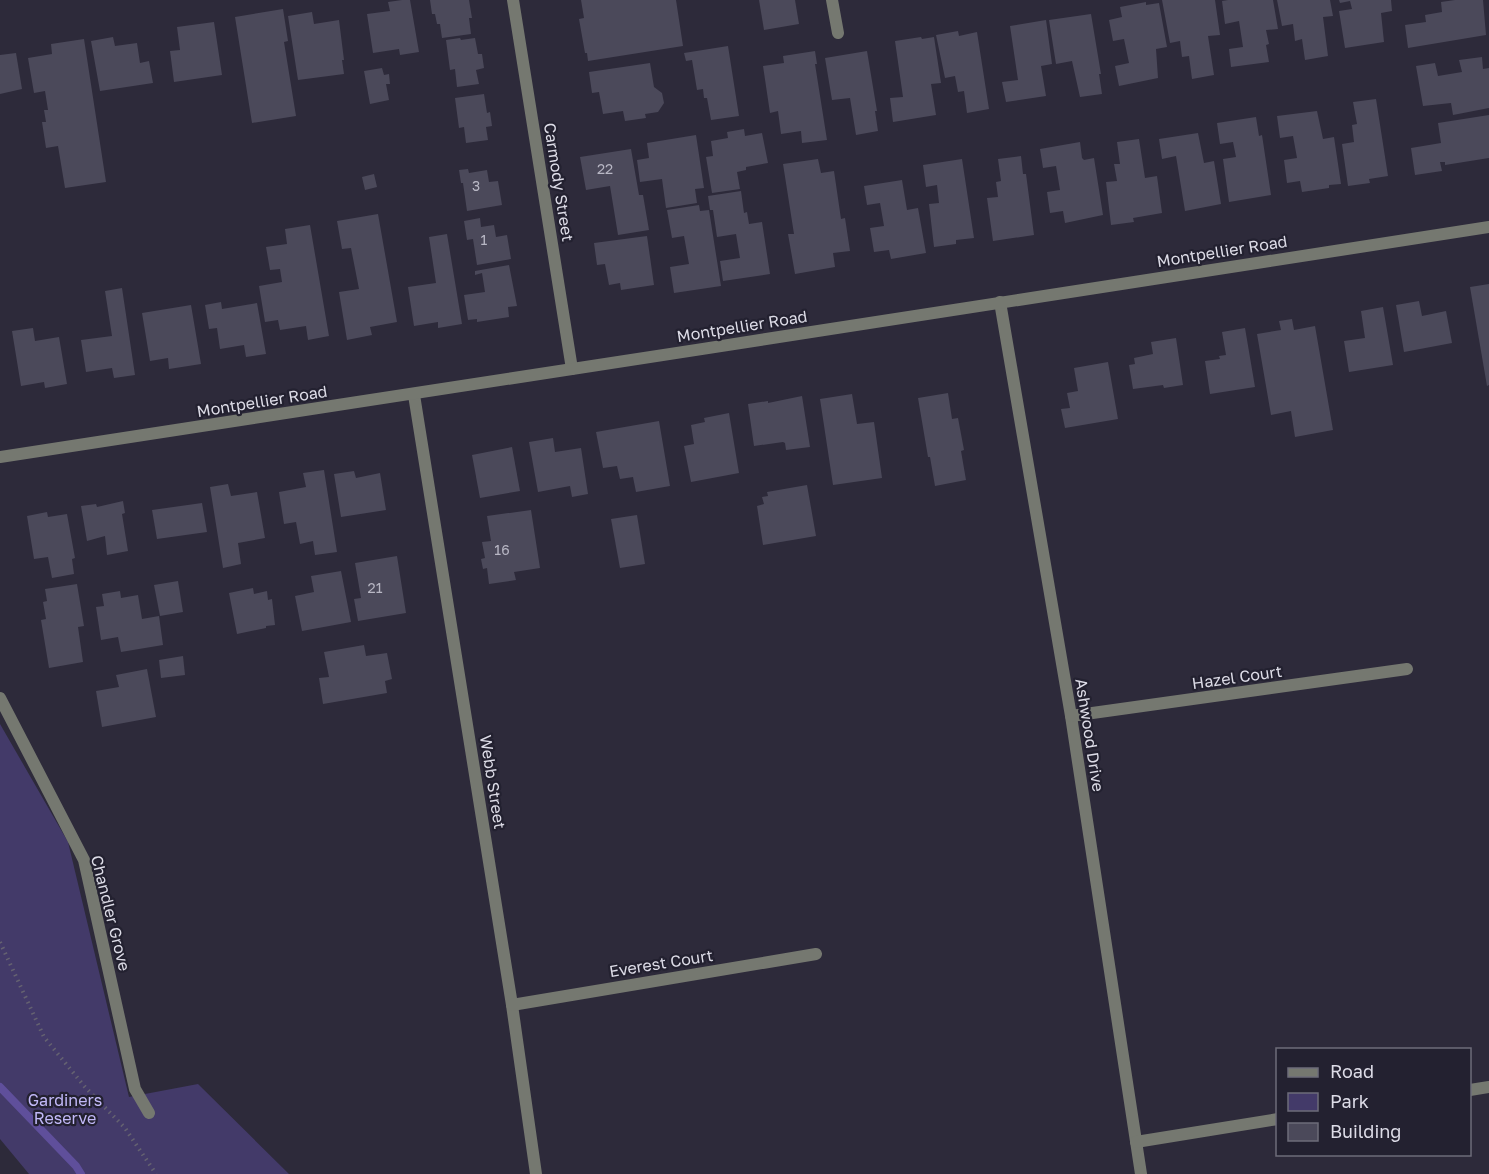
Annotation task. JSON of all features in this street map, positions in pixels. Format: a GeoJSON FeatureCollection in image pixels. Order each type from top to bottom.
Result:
{"type":"FeatureCollection","features":[{"type":"Feature","properties":{"kind":"street","name":"Carmody Street"},"geometry":{"type":"LineString","coordinates":[[513,0],[572,369]]}},
{"type":"Feature","properties":{"kind":"street"},"geometry":{"type":"LineString","coordinates":[[832,0],[838,33]]}},
{"type":"Feature","properties":{"kind":"street","name":"Montpellier Road"},"geometry":{"type":"LineString","coordinates":[[0,457],[414,395],[1489,227]]}},
{"type":"Feature","properties":{"kind":"street","name":"Ashwood Drive"},"geometry":{"type":"LineString","coordinates":[[1000,302],[1071,716],[1141,1174]]}},
{"type":"Feature","properties":{"kind":"street","name":"Webb Street"},"geometry":{"type":"LineString","coordinates":[[414,395],[512,1005],[536,1174]]}},
{"type":"Feature","properties":{"kind":"street","name":"Hazel Court"},"geometry":{"type":"LineString","coordinates":[[1071,716],[1407,669]]}},
{"type":"Feature","properties":{"kind":"street","name":"Chandler Grove"},"geometry":{"type":"LineString","coordinates":[[0,698],[84,860],[135,1089],[149,1113]]}},
{"type":"Feature","properties":{"kind":"street","name":"Everest Court"},"geometry":{"type":"LineString","coordinates":[[512,1005],[816,954]]}},
{"type":"Feature","properties":{"kind":"street"},"geometry":{"type":"LineString","coordinates":[[1471,1090],[1489,1087]]}},
{"type":"Feature","properties":{"kind":"street"},"geometry":{"type":"LineString","coordinates":[[1136,1142],[1276,1119]]}},
{"type":"Feature","properties":{"kind":"path"},"geometry":{"type":"LineString","coordinates":[[0,942],[44,1037],[85,1087],[125,1128],[156,1174]]}},
{"type":"Feature","properties":{"kind":"green space","name":"Gardiners Reserve"},"geometry":{"type":"Polygon","coordinates":[[[0,724],[68,842],[129,1097],[198,1084],[289,1174],[29,1174],[0,1139],[0,724]]]}},
{"type":"Feature","properties":{"kind":"building"},"geometry":{"type":"Polygon","coordinates":[[[410,0],[419,52],[400,55],[399,49],[373,53],[367,14],[390,11],[388,2],[410,0]]]}},
{"type":"Feature","properties":{"kind":"building"},"geometry":{"type":"Polygon","coordinates":[[[430,0],[469,0],[472,18],[469,18],[471,34],[442,38],[440,24],[437,24],[435,14],[432,14],[430,0]]]}},
{"type":"Feature","properties":{"kind":"building"},"geometry":{"type":"Polygon","coordinates":[[[581,0],[676,0],[683,46],[588,61],[579,19],[584,18],[581,0]]]}},
{"type":"Feature","properties":{"kind":"building"},"geometry":{"type":"Polygon","coordinates":[[[759,0],[795,0],[799,24],[764,30],[759,0]]]}},
{"type":"Feature","properties":{"kind":"building"},"geometry":{"type":"Polygon","coordinates":[[[1162,0],[1215,0],[1220,35],[1208,36],[1214,75],[1192,79],[1189,56],[1182,57],[1180,41],[1170,43],[1162,0]]]}},
{"type":"Feature","properties":{"kind":"building"},"geometry":{"type":"Polygon","coordinates":[[[1273,0],[1278,29],[1266,30],[1269,62],[1231,67],[1229,49],[1243,47],[1239,21],[1225,24],[1222,1],[1273,0]]]}},
{"type":"Feature","properties":{"kind":"building"},"geometry":{"type":"Polygon","coordinates":[[[1277,0],[1330,0],[1333,16],[1323,17],[1328,56],[1305,60],[1302,39],[1295,41],[1293,24],[1282,26],[1277,0]]]}},
{"type":"Feature","properties":{"kind":"building"},"geometry":{"type":"Polygon","coordinates":[[[1339,0],[1391,0],[1392,11],[1381,13],[1384,42],[1345,48],[1339,11],[1352,9],[1350,1],[1340,3],[1339,0]]]}},
{"type":"Feature","properties":{"kind":"building"},"geometry":{"type":"Polygon","coordinates":[[[1483,0],[1486,35],[1408,48],[1405,25],[1426,22],[1425,15],[1442,12],[1441,2],[1483,0]]]}},
{"type":"Feature","properties":{"kind":"building"},"geometry":{"type":"Polygon","coordinates":[[[1146,2],[1146,5],[1159,3],[1167,47],[1156,49],[1158,78],[1119,86],[1115,66],[1129,63],[1124,39],[1113,41],[1109,20],[1122,17],[1120,7],[1146,2]]]}},
{"type":"Feature","properties":{"kind":"building"},"geometry":{"type":"Polygon","coordinates":[[[283,9],[288,41],[284,42],[296,116],[252,123],[235,17],[283,9]]]}},
{"type":"Feature","properties":{"kind":"building"},"geometry":{"type":"Polygon","coordinates":[[[312,12],[314,24],[339,20],[344,74],[298,80],[288,16],[312,12]]]}},
{"type":"Feature","properties":{"kind":"building"},"geometry":{"type":"Polygon","coordinates":[[[1091,14],[1102,94],[1080,97],[1072,61],[1056,64],[1049,20],[1091,14]]]}},
{"type":"Feature","properties":{"kind":"building"},"geometry":{"type":"Polygon","coordinates":[[[1046,20],[1052,64],[1041,66],[1046,96],[1006,102],[1002,82],[1018,80],[1010,26],[1046,20]]]}},
{"type":"Feature","properties":{"kind":"building"},"geometry":{"type":"Polygon","coordinates":[[[214,22],[222,75],[174,82],[170,51],[180,50],[177,27],[214,22]]]}},
{"type":"Feature","properties":{"kind":"building"},"geometry":{"type":"Polygon","coordinates":[[[958,31],[959,36],[977,32],[989,109],[967,113],[964,91],[958,92],[955,76],[945,78],[936,35],[958,31]]]}},
{"type":"Feature","properties":{"kind":"building"},"geometry":{"type":"Polygon","coordinates":[[[113,37],[115,46],[137,43],[140,63],[149,61],[153,83],[100,91],[91,41],[113,37]]]}},
{"type":"Feature","properties":{"kind":"building"},"geometry":{"type":"Polygon","coordinates":[[[921,37],[922,39],[934,37],[941,83],[931,84],[936,115],[893,122],[890,98],[903,97],[895,41],[921,37]]]}},
{"type":"Feature","properties":{"kind":"building"},"geometry":{"type":"Polygon","coordinates":[[[460,38],[461,40],[475,38],[478,54],[482,54],[484,68],[476,70],[479,84],[457,87],[455,69],[450,70],[446,40],[460,38]]]}},
{"type":"Feature","properties":{"kind":"building"},"geometry":{"type":"Polygon","coordinates":[[[84,39],[106,182],[65,188],[58,146],[46,148],[42,122],[46,122],[44,110],[48,110],[45,91],[34,93],[28,58],[52,54],[51,44],[84,39]]]}},
{"type":"Feature","properties":{"kind":"building"},"geometry":{"type":"Polygon","coordinates":[[[728,46],[739,116],[711,120],[703,89],[697,90],[692,60],[686,61],[684,53],[728,46]]]}},
{"type":"Feature","properties":{"kind":"building"},"geometry":{"type":"Polygon","coordinates":[[[815,51],[827,140],[802,143],[801,131],[781,134],[778,111],[770,113],[763,66],[784,63],[783,56],[815,51]]]}},
{"type":"Feature","properties":{"kind":"building"},"geometry":{"type":"Polygon","coordinates":[[[867,51],[878,131],[856,135],[850,98],[832,100],[825,58],[867,51]]]}},
{"type":"Feature","properties":{"kind":"building"},"geometry":{"type":"Polygon","coordinates":[[[16,53],[22,89],[0,94],[0,55],[16,53]]]}},
{"type":"Feature","properties":{"kind":"building"},"geometry":{"type":"Polygon","coordinates":[[[1482,57],[1483,69],[1489,68],[1489,108],[1453,115],[1451,103],[1423,106],[1416,66],[1435,63],[1438,76],[1462,72],[1459,60],[1482,57]]]}},
{"type":"Feature","properties":{"kind":"building"},"geometry":{"type":"Polygon","coordinates":[[[650,63],[654,87],[662,93],[664,103],[658,112],[645,114],[646,118],[625,121],[623,111],[603,114],[599,92],[592,93],[589,72],[650,63]]]}},
{"type":"Feature","properties":{"kind":"building"},"geometry":{"type":"Polygon","coordinates":[[[382,68],[384,75],[389,74],[390,84],[386,84],[389,100],[370,104],[364,71],[382,68]]]}},
{"type":"Feature","properties":{"kind":"building"},"geometry":{"type":"Polygon","coordinates":[[[484,94],[492,126],[486,127],[488,140],[466,143],[464,127],[459,128],[455,98],[484,94]]]}},
{"type":"Feature","properties":{"kind":"building"},"geometry":{"type":"Polygon","coordinates":[[[1376,99],[1388,176],[1369,179],[1370,183],[1348,186],[1342,144],[1354,142],[1352,125],[1357,124],[1353,102],[1376,99]]]}},
{"type":"Feature","properties":{"kind":"building"},"geometry":{"type":"Polygon","coordinates":[[[1317,111],[1323,139],[1334,137],[1341,184],[1302,192],[1300,181],[1287,183],[1284,160],[1297,158],[1293,136],[1280,138],[1277,116],[1317,111]]]}},
{"type":"Feature","properties":{"kind":"building"},"geometry":{"type":"Polygon","coordinates":[[[1489,115],[1489,158],[1445,165],[1445,162],[1440,162],[1442,171],[1415,175],[1411,148],[1441,143],[1438,123],[1489,115]]]}},
{"type":"Feature","properties":{"kind":"building"},"geometry":{"type":"Polygon","coordinates":[[[1256,117],[1259,136],[1262,135],[1271,195],[1229,202],[1223,159],[1236,157],[1233,142],[1220,144],[1217,123],[1256,117]]]}},
{"type":"Feature","properties":{"kind":"building"},"geometry":{"type":"Polygon","coordinates":[[[744,129],[745,136],[762,133],[768,163],[746,167],[746,170],[737,172],[740,189],[712,193],[706,157],[713,156],[711,141],[728,138],[727,132],[744,129]]]}},
{"type":"Feature","properties":{"kind":"building"},"geometry":{"type":"Polygon","coordinates":[[[1198,133],[1204,163],[1214,161],[1221,204],[1185,211],[1176,156],[1162,159],[1159,139],[1198,133]]]}},
{"type":"Feature","properties":{"kind":"building"},"geometry":{"type":"Polygon","coordinates":[[[696,135],[704,188],[695,189],[697,203],[666,208],[662,179],[640,182],[637,160],[649,158],[647,143],[696,135]]]}},
{"type":"Feature","properties":{"kind":"building"},"geometry":{"type":"Polygon","coordinates":[[[1139,139],[1145,178],[1157,176],[1162,213],[1133,218],[1134,222],[1111,225],[1106,182],[1117,181],[1114,164],[1120,164],[1117,142],[1139,139]]]}},
{"type":"Feature","properties":{"kind":"building"},"geometry":{"type":"Polygon","coordinates":[[[1080,142],[1082,158],[1084,160],[1094,158],[1103,215],[1065,223],[1063,211],[1050,213],[1047,192],[1060,190],[1056,166],[1043,168],[1040,149],[1080,142]]]}},
{"type":"Feature","properties":{"kind":"building"},"geometry":{"type":"Polygon","coordinates":[[[631,149],[639,195],[643,195],[649,230],[618,235],[610,186],[586,190],[580,157],[631,149]]]}},
{"type":"Feature","properties":{"kind":"building"},"geometry":{"type":"Polygon","coordinates":[[[1021,156],[1023,174],[1026,174],[1034,235],[993,241],[987,198],[998,197],[996,182],[1001,181],[998,159],[1021,156]]]}},
{"type":"Feature","properties":{"kind":"building"},"geometry":{"type":"Polygon","coordinates":[[[818,159],[821,173],[834,171],[841,219],[845,218],[850,251],[833,253],[835,267],[795,274],[788,234],[794,234],[783,164],[818,159]]]}},
{"type":"Feature","properties":{"kind":"building"},"geometry":{"type":"Polygon","coordinates":[[[962,159],[974,238],[956,240],[956,244],[934,247],[929,204],[939,203],[937,185],[926,187],[923,165],[962,159]]]}},
{"type":"Feature","properties":{"kind":"building"},"geometry":{"type":"Polygon","coordinates":[[[468,169],[469,173],[487,170],[489,182],[498,181],[502,205],[467,211],[459,170],[468,169]]]}},
{"type":"Feature","properties":{"kind":"building"},"geometry":{"type":"Polygon","coordinates":[[[374,174],[377,187],[365,190],[362,177],[374,174]]]}},
{"type":"Feature","properties":{"kind":"building"},"geometry":{"type":"Polygon","coordinates":[[[902,180],[907,210],[918,208],[926,253],[891,259],[889,250],[874,252],[870,228],[884,226],[880,203],[867,205],[864,186],[902,180]]]}},
{"type":"Feature","properties":{"kind":"building"},"geometry":{"type":"Polygon","coordinates":[[[741,191],[744,213],[747,212],[749,224],[762,222],[770,274],[723,281],[720,261],[740,258],[736,234],[717,237],[713,210],[710,210],[708,196],[741,191]]]}},
{"type":"Feature","properties":{"kind":"building"},"geometry":{"type":"Polygon","coordinates":[[[699,205],[700,211],[709,210],[721,286],[674,293],[670,267],[689,264],[684,236],[672,238],[667,210],[699,205]]]}},
{"type":"Feature","properties":{"kind":"building"},"geometry":{"type":"Polygon","coordinates":[[[378,214],[397,322],[370,327],[372,335],[347,340],[339,292],[359,289],[351,248],[342,249],[337,221],[378,214]]]}},
{"type":"Feature","properties":{"kind":"building"},"geometry":{"type":"Polygon","coordinates":[[[480,218],[481,227],[494,225],[496,237],[507,235],[511,259],[477,265],[473,239],[467,240],[464,221],[480,218]]]}},
{"type":"Feature","properties":{"kind":"building"},"geometry":{"type":"Polygon","coordinates":[[[310,225],[329,336],[308,340],[306,326],[280,330],[278,320],[265,322],[259,286],[282,282],[280,269],[270,270],[266,247],[287,244],[285,229],[310,225]]]}},
{"type":"Feature","properties":{"kind":"building"},"geometry":{"type":"Polygon","coordinates":[[[447,234],[462,324],[438,328],[438,322],[414,326],[408,287],[436,283],[429,237],[447,234]]]}},
{"type":"Feature","properties":{"kind":"building"},"geometry":{"type":"Polygon","coordinates":[[[647,236],[654,285],[621,290],[620,283],[609,285],[605,264],[597,265],[594,243],[647,236]]]}},
{"type":"Feature","properties":{"kind":"building"},"geometry":{"type":"Polygon","coordinates":[[[509,265],[517,306],[508,307],[509,317],[477,322],[477,319],[468,320],[464,295],[485,292],[482,273],[475,275],[475,271],[509,265]]]}},
{"type":"Feature","properties":{"kind":"building"},"geometry":{"type":"Polygon","coordinates":[[[1489,284],[1489,385],[1487,386],[1470,287],[1489,284]]]}},
{"type":"Feature","properties":{"kind":"building"},"geometry":{"type":"Polygon","coordinates":[[[122,288],[135,375],[114,378],[112,368],[86,372],[81,340],[112,336],[105,291],[122,288]]]}},
{"type":"Feature","properties":{"kind":"building"},"geometry":{"type":"Polygon","coordinates":[[[1419,301],[1422,316],[1446,311],[1452,343],[1404,352],[1396,305],[1419,301]]]}},
{"type":"Feature","properties":{"kind":"building"},"geometry":{"type":"Polygon","coordinates":[[[221,302],[222,309],[257,303],[266,354],[246,357],[244,345],[220,349],[217,328],[209,329],[205,305],[221,302]]]}},
{"type":"Feature","properties":{"kind":"building"},"geometry":{"type":"Polygon","coordinates":[[[191,305],[201,364],[169,369],[168,358],[150,361],[142,313],[191,305]]]}},
{"type":"Feature","properties":{"kind":"building"},"geometry":{"type":"Polygon","coordinates":[[[1383,307],[1393,365],[1349,372],[1344,341],[1365,338],[1361,311],[1383,307]]]}},
{"type":"Feature","properties":{"kind":"building"},"geometry":{"type":"Polygon","coordinates":[[[1292,319],[1294,330],[1315,326],[1333,430],[1295,437],[1291,411],[1271,415],[1257,334],[1281,330],[1279,321],[1292,319]]]}},
{"type":"Feature","properties":{"kind":"building"},"geometry":{"type":"Polygon","coordinates":[[[33,328],[35,341],[59,337],[67,384],[45,388],[44,382],[21,386],[12,331],[33,328]]]}},
{"type":"Feature","properties":{"kind":"building"},"geometry":{"type":"Polygon","coordinates":[[[1245,328],[1255,387],[1210,394],[1205,361],[1220,359],[1219,356],[1226,355],[1222,332],[1245,328]]]}},
{"type":"Feature","properties":{"kind":"building"},"geometry":{"type":"Polygon","coordinates":[[[1176,338],[1183,385],[1133,389],[1129,365],[1135,364],[1134,358],[1153,354],[1151,342],[1176,338]]]}},
{"type":"Feature","properties":{"kind":"building"},"geometry":{"type":"Polygon","coordinates":[[[1108,362],[1118,419],[1065,428],[1061,409],[1070,408],[1067,393],[1078,391],[1074,368],[1108,362]]]}},
{"type":"Feature","properties":{"kind":"building"},"geometry":{"type":"Polygon","coordinates":[[[948,393],[952,419],[958,418],[964,450],[961,451],[966,480],[935,486],[918,398],[948,393]]]}},
{"type":"Feature","properties":{"kind":"building"},"geometry":{"type":"Polygon","coordinates":[[[852,394],[857,424],[874,422],[882,478],[833,485],[820,399],[852,394]]]}},
{"type":"Feature","properties":{"kind":"building"},"geometry":{"type":"Polygon","coordinates":[[[802,396],[810,447],[786,450],[783,442],[754,446],[748,404],[768,401],[768,403],[802,396]]]}},
{"type":"Feature","properties":{"kind":"building"},"geometry":{"type":"Polygon","coordinates":[[[729,413],[739,473],[691,482],[684,446],[694,444],[691,425],[705,422],[704,418],[729,413]]]}},
{"type":"Feature","properties":{"kind":"building"},"geometry":{"type":"Polygon","coordinates":[[[659,421],[670,486],[636,492],[633,477],[620,479],[617,466],[603,468],[596,432],[659,421]]]}},
{"type":"Feature","properties":{"kind":"building"},"geometry":{"type":"Polygon","coordinates":[[[553,438],[555,452],[581,448],[588,494],[572,497],[570,486],[538,492],[529,442],[553,438]]]}},
{"type":"Feature","properties":{"kind":"building"},"geometry":{"type":"Polygon","coordinates":[[[512,447],[520,491],[480,498],[472,455],[512,447]]]}},
{"type":"Feature","properties":{"kind":"building"},"geometry":{"type":"Polygon","coordinates":[[[324,470],[337,552],[315,555],[313,541],[300,544],[296,522],[284,524],[279,492],[306,487],[303,473],[324,470]]]}},
{"type":"Feature","properties":{"kind":"building"},"geometry":{"type":"Polygon","coordinates":[[[354,471],[356,478],[380,473],[386,510],[341,517],[334,474],[354,471]]]}},
{"type":"Feature","properties":{"kind":"building"},"geometry":{"type":"Polygon","coordinates":[[[228,484],[231,496],[257,492],[265,538],[238,543],[241,564],[223,568],[210,487],[228,484]]]}},
{"type":"Feature","properties":{"kind":"building"},"geometry":{"type":"Polygon","coordinates":[[[807,485],[816,536],[763,545],[757,506],[764,504],[762,497],[768,496],[767,492],[807,485]]]}},
{"type":"Feature","properties":{"kind":"building"},"geometry":{"type":"Polygon","coordinates":[[[123,501],[125,513],[122,514],[128,551],[107,555],[105,536],[87,541],[81,506],[96,504],[97,507],[123,501]]]}},
{"type":"Feature","properties":{"kind":"building"},"geometry":{"type":"Polygon","coordinates":[[[202,503],[207,532],[157,539],[152,510],[202,503]]]}},
{"type":"Feature","properties":{"kind":"building"},"geometry":{"type":"Polygon","coordinates":[[[531,510],[540,568],[514,572],[516,580],[489,584],[487,568],[483,569],[481,559],[485,558],[482,542],[491,541],[487,516],[531,510]]]}},
{"type":"Feature","properties":{"kind":"building"},"geometry":{"type":"Polygon","coordinates":[[[47,512],[48,517],[67,514],[75,558],[72,559],[74,574],[52,578],[48,557],[34,559],[27,516],[47,512]]]}},
{"type":"Feature","properties":{"kind":"building"},"geometry":{"type":"Polygon","coordinates":[[[637,515],[645,564],[620,568],[611,519],[637,515]]]}},
{"type":"Feature","properties":{"kind":"building"},"geometry":{"type":"Polygon","coordinates":[[[397,556],[406,613],[358,621],[354,599],[361,598],[355,563],[397,556]]]}},
{"type":"Feature","properties":{"kind":"building"},"geometry":{"type":"Polygon","coordinates":[[[341,571],[351,622],[302,631],[295,596],[314,592],[311,576],[341,571]]]}},
{"type":"Feature","properties":{"kind":"building"},"geometry":{"type":"Polygon","coordinates":[[[178,581],[183,612],[160,616],[154,585],[178,581]]]}},
{"type":"Feature","properties":{"kind":"building"},"geometry":{"type":"Polygon","coordinates":[[[77,584],[84,626],[78,627],[83,662],[49,668],[41,620],[46,619],[43,602],[47,601],[45,589],[77,584]]]}},
{"type":"Feature","properties":{"kind":"building"},"geometry":{"type":"Polygon","coordinates":[[[253,588],[254,594],[267,591],[268,600],[272,599],[275,625],[237,634],[229,593],[253,588]]]}},
{"type":"Feature","properties":{"kind":"building"},"geometry":{"type":"Polygon","coordinates":[[[120,591],[121,598],[138,595],[142,619],[159,616],[163,645],[121,652],[118,637],[101,640],[96,607],[104,606],[102,594],[120,591]]]}},
{"type":"Feature","properties":{"kind":"building"},"geometry":{"type":"Polygon","coordinates":[[[364,645],[366,656],[387,653],[392,679],[385,681],[387,693],[323,704],[319,678],[329,677],[324,652],[364,645]]]}},
{"type":"Feature","properties":{"kind":"building"},"geometry":{"type":"Polygon","coordinates":[[[183,656],[185,675],[161,678],[159,660],[183,656]]]}},
{"type":"Feature","properties":{"kind":"building"},"geometry":{"type":"Polygon","coordinates":[[[147,669],[156,717],[102,727],[96,691],[119,687],[116,675],[147,669]]]}},
{"type":"Feature","properties":{"kind":"waterway"},"geometry":{"type":"LineString","coordinates":[[0,1087],[81,1174]]}}]}
